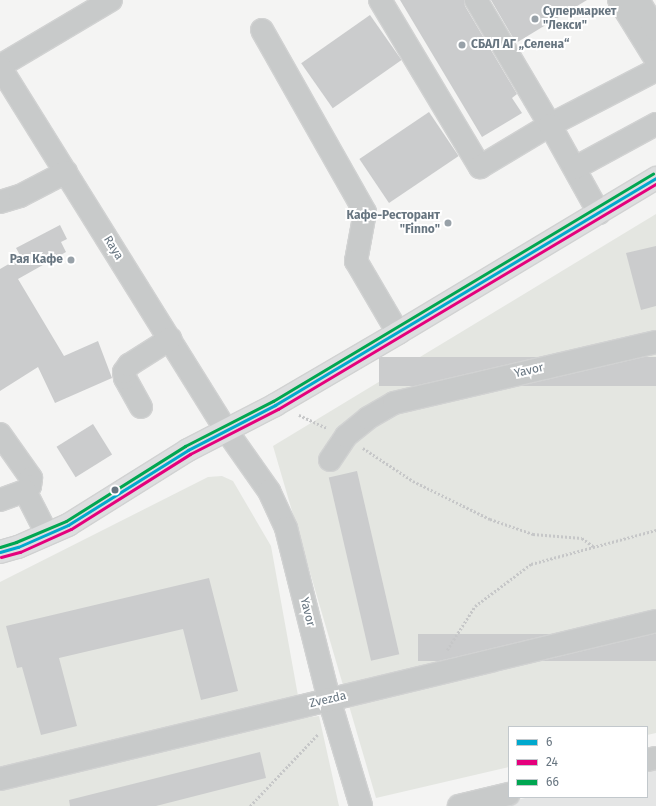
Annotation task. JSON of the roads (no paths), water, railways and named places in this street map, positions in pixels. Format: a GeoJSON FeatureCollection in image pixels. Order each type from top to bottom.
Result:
{"type":"FeatureCollection","features":[{"type":"Feature","properties":{"kind":"main road"},"geometry":{"type":"LineString","coordinates":[[0,552],[18,547],[68,525],[179,456],[275,405],[656,178]]}},
{"type":"Feature","properties":{"kind":"street"},"geometry":{"type":"LineString","coordinates":[[0,66],[111,0]]}},
{"type":"Feature","properties":{"kind":"street"},"geometry":{"type":"LineString","coordinates":[[380,0],[480,167],[550,125],[656,70]]}},
{"type":"Feature","properties":{"kind":"street"},"geometry":{"type":"LineString","coordinates":[[476,0],[575,168],[599,213]]}},
{"type":"Feature","properties":{"kind":"street"},"geometry":{"type":"LineString","coordinates":[[619,0],[656,60]]}},
{"type":"Feature","properties":{"kind":"street"},"geometry":{"type":"LineString","coordinates":[[638,0],[656,30]]}},
{"type":"Feature","properties":{"kind":"street"},"geometry":{"type":"LineString","coordinates":[[262,30],[366,212],[356,262],[398,333]]}},
{"type":"Feature","properties":{"kind":"street","name":"Raya"},"geometry":{"type":"LineString","coordinates":[[0,66],[226,430]]}},
{"type":"Feature","properties":{"kind":"street"},"geometry":{"type":"LineString","coordinates":[[575,168],[656,124]]}},
{"type":"Feature","properties":{"kind":"street"},"geometry":{"type":"LineString","coordinates":[[0,202],[20,196],[66,172]]}},
{"type":"Feature","properties":{"kind":"street"},"geometry":{"type":"LineString","coordinates":[[141,407],[124,378],[124,372],[129,365],[170,339]]}},
{"type":"Feature","properties":{"kind":"street","name":"Yavor"},"geometry":{"type":"LineString","coordinates":[[330,460],[346,436],[368,418],[394,403],[656,342]]}},
{"type":"Feature","properties":{"kind":"street","name":"Yavor"},"geometry":{"type":"LineString","coordinates":[[226,430],[269,491],[286,528],[332,708],[361,806]]}},
{"type":"Feature","properties":{"kind":"street"},"geometry":{"type":"LineString","coordinates":[[0,434],[31,478],[30,486],[25,491],[0,500]]}},
{"type":"Feature","properties":{"kind":"street"},"geometry":{"type":"LineString","coordinates":[[25,491],[47,534]]}},
{"type":"Feature","properties":{"kind":"street","name":"Zvezda"},"geometry":{"type":"LineString","coordinates":[[0,779],[332,708],[430,675],[656,621]]}},
{"type":"Feature","properties":{"kind":"street"},"geometry":{"type":"LineString","coordinates":[[459,806],[508,794]]}},
{"type":"Feature","properties":{"kind":"place","name":"Супермаркет \"Лекси\""},"geometry":{"type":"Point","coordinates":[535,19]}},
{"type":"Feature","properties":{"kind":"place","name":"СБАЛ АГ „Селена“"},"geometry":{"type":"Point","coordinates":[462,45]}},
{"type":"Feature","properties":{"kind":"place","name":"Кафе-Ресторант \"Finno\""},"geometry":{"type":"Point","coordinates":[448,223]}},
{"type":"Feature","properties":{"kind":"place","name":"Рая Кафе"},"geometry":{"type":"Point","coordinates":[71,260]}}]}
